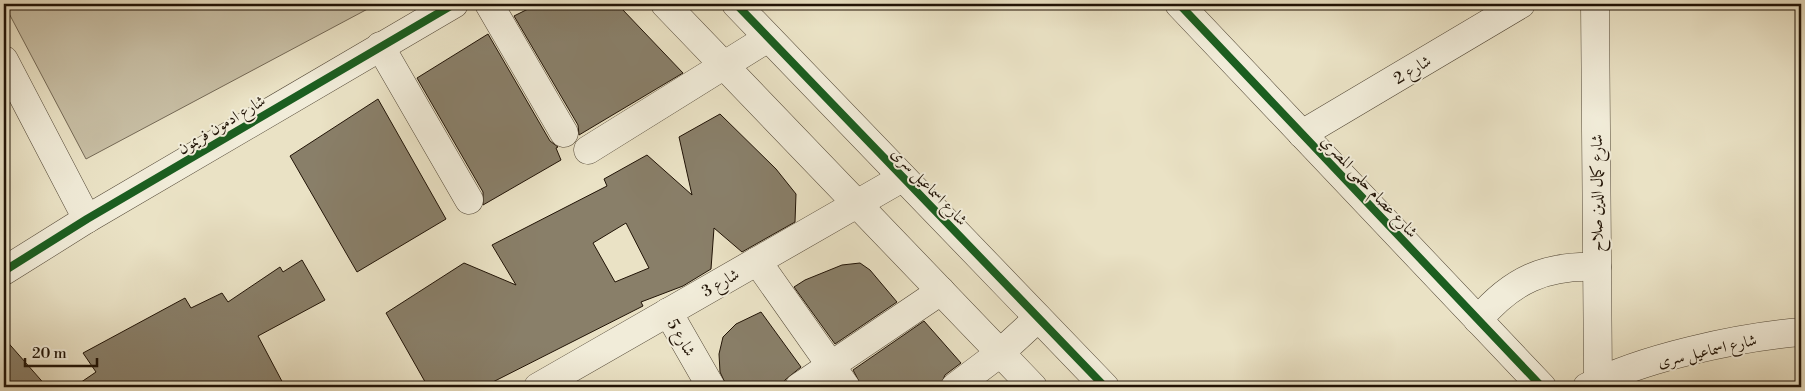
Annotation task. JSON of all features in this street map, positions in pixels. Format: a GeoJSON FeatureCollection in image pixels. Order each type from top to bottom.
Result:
{"type":"FeatureCollection","features":[{"type":"Feature","properties":{"kind":"street","name":"شارع ادمون فريمون"},"geometry":{"type":"LineString","coordinates":[[4,271],[86,219],[454,4]]}},
{"type":"Feature","properties":{"kind":"street"},"geometry":{"type":"LineString","coordinates":[[489,4],[564,133]]}},
{"type":"Feature","properties":{"kind":"street"},"geometry":{"type":"LineString","coordinates":[[665,4],[1033,387]]}},
{"type":"Feature","properties":{"kind":"street","name":"شارع اسماعيل سرى"},"geometry":{"type":"LineString","coordinates":[[736,4],[1105,387]]}},
{"type":"Feature","properties":{"kind":"street","name":"شارع عصام حلمى المصري"},"geometry":{"type":"LineString","coordinates":[[1179,4],[1542,387]]}},
{"type":"Feature","properties":{"kind":"street","name":"شارع 2"},"geometry":{"type":"LineString","coordinates":[[1302,134],[1521,4]]}},
{"type":"Feature","properties":{"kind":"street","name":"شارع كمال الدين صلاح"},"geometry":{"type":"LineString","coordinates":[[1592,384],[1597,267],[1595,4]]}},
{"type":"Feature","properties":{"kind":"street"},"geometry":{"type":"LineString","coordinates":[[588,150],[768,38]]}},
{"type":"Feature","properties":{"kind":"street"},"geometry":{"type":"LineString","coordinates":[[380,46],[469,200]]}},
{"type":"Feature","properties":{"kind":"street"},"geometry":{"type":"LineString","coordinates":[[4,60],[86,219]]}},
{"type":"Feature","properties":{"kind":"street","name":"شارع 3"},"geometry":{"type":"LineString","coordinates":[[547,385],[668,312],[902,178]]}},
{"type":"Feature","properties":{"kind":"street"},"geometry":{"type":"LineString","coordinates":[[757,261],[838,377]]}},
{"type":"Feature","properties":{"kind":"street"},"geometry":{"type":"LineString","coordinates":[[1478,320],[1493,302],[1510,288],[1530,277],[1552,269],[1574,266],[1597,267]]}},
{"type":"Feature","properties":{"kind":"street"},"geometry":{"type":"LineString","coordinates":[[800,387],[838,377],[941,291]]}},
{"type":"Feature","properties":{"kind":"street","name":"شارع 5"},"geometry":{"type":"LineString","coordinates":[[668,312],[711,387]]}},
{"type":"Feature","properties":{"kind":"street"},"geometry":{"type":"LineString","coordinates":[[955,387],[1000,353],[1038,318]]}},
{"type":"Feature","properties":{"kind":"street","name":"شارع اسماعيل سرى"},"geometry":{"type":"LineString","coordinates":[[1592,384],[1654,362],[1720,345],[1801,332]]}},
{"type":"Feature","properties":{"kind":"shaded area"},"geometry":{"type":"Polygon","coordinates":[[[4,4],[377,4],[86,159],[4,4]]]}},
{"type":"Feature","properties":{"kind":"building"},"geometry":{"type":"Polygon","coordinates":[[[538,4],[591,4],[622,9],[683,73],[579,135],[578,125],[514,16],[538,4]]]}},
{"type":"Feature","properties":{"kind":"building"},"geometry":{"type":"Polygon","coordinates":[[[488,34],[550,141],[558,147],[556,148],[561,160],[483,205],[483,192],[417,78],[488,34]]]}},
{"type":"Feature","properties":{"kind":"building"},"geometry":{"type":"Polygon","coordinates":[[[378,99],[446,219],[357,272],[290,156],[378,99]]]}},
{"type":"Feature","properties":{"kind":"building"},"geometry":{"type":"Polygon","coordinates":[[[720,114],[776,169],[796,194],[795,222],[742,252],[714,228],[711,269],[683,286],[641,302],[643,306],[483,387],[428,387],[386,313],[464,263],[516,285],[492,245],[607,186],[604,179],[647,155],[692,195],[679,137],[720,114]],[[626,223],[593,243],[615,282],[649,268],[626,223]]]}},
{"type":"Feature","properties":{"kind":"building"},"geometry":{"type":"Polygon","coordinates":[[[302,260],[325,300],[258,336],[285,387],[74,387],[96,372],[83,353],[185,298],[191,308],[222,293],[228,302],[280,267],[283,272],[302,260]]]}},
{"type":"Feature","properties":{"kind":"building"},"geometry":{"type":"Polygon","coordinates":[[[860,263],[870,270],[897,302],[835,344],[794,287],[805,280],[842,265],[860,263]]]}},
{"type":"Feature","properties":{"kind":"building"},"geometry":{"type":"Polygon","coordinates":[[[761,312],[801,367],[785,380],[784,387],[727,387],[720,372],[719,354],[723,337],[736,324],[761,312]]]}},
{"type":"Feature","properties":{"kind":"building"},"geometry":{"type":"Polygon","coordinates":[[[924,321],[961,363],[945,375],[940,387],[862,387],[853,370],[924,321]]]}},
{"type":"Feature","properties":{"kind":"building"},"geometry":{"type":"Polygon","coordinates":[[[4,338],[47,387],[4,387],[4,338]]]}},
{"type":"Feature","properties":{"kind":"cycle path"},"geometry":{"type":"LineString","coordinates":[[4,271],[87,219],[454,4]]}},
{"type":"Feature","properties":{"kind":"cycle path"},"geometry":{"type":"LineString","coordinates":[[736,4],[1105,387]]}},
{"type":"Feature","properties":{"kind":"cycle path"},"geometry":{"type":"LineString","coordinates":[[1179,4],[1542,387]]}}]}
